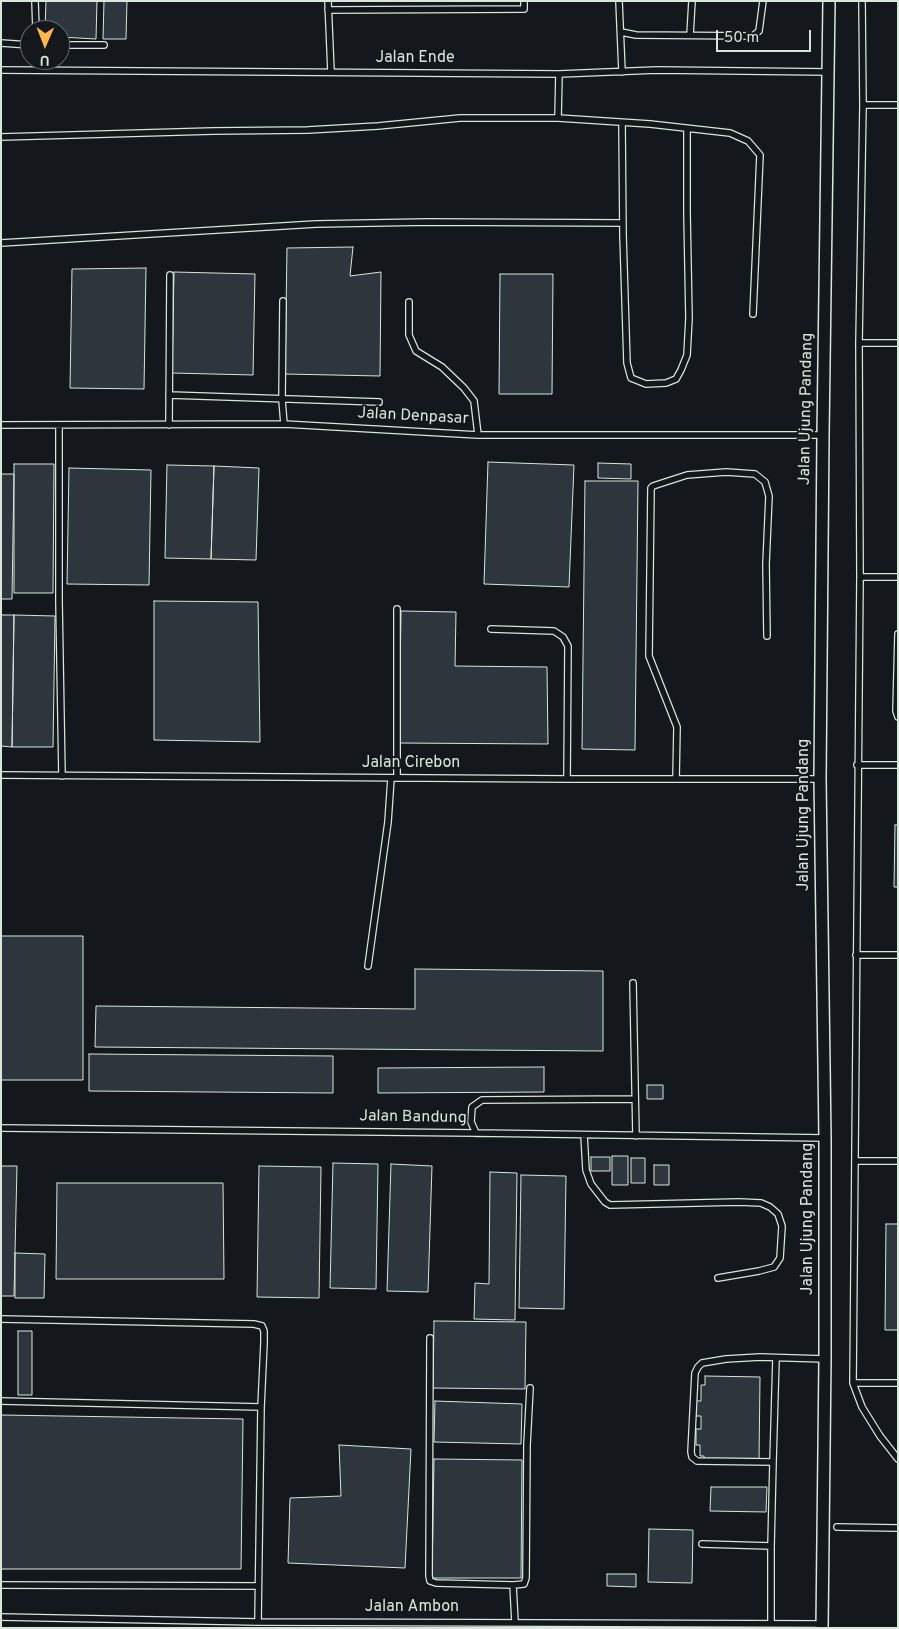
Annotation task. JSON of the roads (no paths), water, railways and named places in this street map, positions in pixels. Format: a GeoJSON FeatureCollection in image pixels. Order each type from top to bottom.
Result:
{"type":"FeatureCollection","features":[{"type":"Feature","properties":{"kind":"street","name":"Jalan Ujung Pandang"},"geometry":{"type":"LineString","coordinates":[[822,1626],[825,1138],[820,780],[829,1]]}},
{"type":"Feature","properties":{"kind":"lane"},"geometry":{"type":"LineString","coordinates":[[35,1],[36,20]]}},
{"type":"Feature","properties":{"kind":"lane"},"geometry":{"type":"LineString","coordinates":[[328,1],[331,72]]}},
{"type":"Feature","properties":{"kind":"lane"},"geometry":{"type":"LineString","coordinates":[[328,10],[524,10],[524,1]]}},
{"type":"Feature","properties":{"kind":"lane"},"geometry":{"type":"LineString","coordinates":[[619,1],[622,72]]}},
{"type":"Feature","properties":{"kind":"lane"},"geometry":{"type":"LineString","coordinates":[[690,35],[692,1]]}},
{"type":"Feature","properties":{"kind":"lane"},"geometry":{"type":"LineString","coordinates":[[621,32],[636,35],[753,36],[759,31],[763,1]]}},
{"type":"Feature","properties":{"kind":"lane"},"geometry":{"type":"LineString","coordinates":[[862,1],[863,105],[859,343],[860,577],[853,1382],[862,1407],[880,1436],[898,1459]]}},
{"type":"Feature","properties":{"kind":"lane"},"geometry":{"type":"LineString","coordinates":[[1,43],[20,44]]}},
{"type":"Feature","properties":{"kind":"lane"},"geometry":{"type":"LineString","coordinates":[[70,45],[104,45]]}},
{"type":"Feature","properties":{"kind":"lane","name":"Jalan Ende"},"geometry":{"type":"LineString","coordinates":[[1,70],[559,74],[657,70],[829,72]]}},
{"type":"Feature","properties":{"kind":"lane"},"geometry":{"type":"LineString","coordinates":[[558,118],[559,74]]}},
{"type":"Feature","properties":{"kind":"lane"},"geometry":{"type":"LineString","coordinates":[[863,105],[898,105]]}},
{"type":"Feature","properties":{"kind":"lane"},"geometry":{"type":"LineString","coordinates":[[1,137],[308,130],[378,126],[460,118],[558,118],[702,129],[730,133],[748,141],[760,156],[753,314]]}},
{"type":"Feature","properties":{"kind":"lane"},"geometry":{"type":"LineString","coordinates":[[622,123],[627,363],[631,378],[646,384],[666,383],[676,379],[682,370],[687,355],[689,318],[687,129]]}},
{"type":"Feature","properties":{"kind":"lane"},"geometry":{"type":"LineString","coordinates":[[1,243],[316,224],[428,222],[623,223]]}},
{"type":"Feature","properties":{"kind":"lane"},"geometry":{"type":"LineString","coordinates":[[169,425],[170,275]]}},
{"type":"Feature","properties":{"kind":"lane"},"geometry":{"type":"LineString","coordinates":[[283,301],[282,400],[284,424]]}},
{"type":"Feature","properties":{"kind":"lane"},"geometry":{"type":"LineString","coordinates":[[409,302],[409,336],[416,351],[442,367],[464,388],[474,401],[478,435]]}},
{"type":"Feature","properties":{"kind":"lane"},"geometry":{"type":"LineString","coordinates":[[859,343],[898,343]]}},
{"type":"Feature","properties":{"kind":"lane"},"geometry":{"type":"LineString","coordinates":[[169,395],[379,402]]}},
{"type":"Feature","properties":{"kind":"lane","name":"Jalan Denpasar"},"geometry":{"type":"LineString","coordinates":[[1,425],[284,424],[478,435],[823,435]]}},
{"type":"Feature","properties":{"kind":"lane"},"geometry":{"type":"LineString","coordinates":[[59,426],[59,602],[62,776]]}},
{"type":"Feature","properties":{"kind":"lane"},"geometry":{"type":"LineString","coordinates":[[676,780],[677,727],[649,656],[651,488],[653,486],[687,476],[726,472],[755,474],[764,482],[769,496],[766,564],[767,636]]}},
{"type":"Feature","properties":{"kind":"lane"},"geometry":{"type":"LineString","coordinates":[[860,577],[898,577]]}},
{"type":"Feature","properties":{"kind":"lane"},"geometry":{"type":"LineString","coordinates":[[368,966],[394,777],[397,609]]}},
{"type":"Feature","properties":{"kind":"lane"},"geometry":{"type":"LineString","coordinates":[[491,629],[554,631],[563,637],[568,646],[567,779]]}},
{"type":"Feature","properties":{"kind":"lane"},"geometry":{"type":"LineString","coordinates":[[898,634],[896,711],[898,717]]}},
{"type":"Feature","properties":{"kind":"lane"},"geometry":{"type":"LineString","coordinates":[[857,765],[898,765]]}},
{"type":"Feature","properties":{"kind":"lane","name":"Jalan Cirebon"},"geometry":{"type":"LineString","coordinates":[[1,775],[820,780]]}},
{"type":"Feature","properties":{"kind":"lane"},"geometry":{"type":"LineString","coordinates":[[856,955],[898,955]]}},
{"type":"Feature","properties":{"kind":"lane"},"geometry":{"type":"LineString","coordinates":[[633,983],[636,1136]]}},
{"type":"Feature","properties":{"kind":"lane"},"geometry":{"type":"LineString","coordinates":[[476,1133],[472,1122],[472,1107],[482,1100],[635,1099]]}},
{"type":"Feature","properties":{"kind":"lane","name":"Jalan Bandung"},"geometry":{"type":"LineString","coordinates":[[1,1128],[825,1138]]}},
{"type":"Feature","properties":{"kind":"lane"},"geometry":{"type":"LineString","coordinates":[[584,1135],[586,1170],[591,1184],[605,1202],[610,1205],[761,1203],[770,1206],[778,1214],[782,1226],[780,1258],[774,1267],[718,1278]]}},
{"type":"Feature","properties":{"kind":"lane"},"geometry":{"type":"LineString","coordinates":[[855,1161],[898,1161]]}},
{"type":"Feature","properties":{"kind":"lane"},"geometry":{"type":"LineString","coordinates":[[1,1319],[259,1325],[264,1331],[258,1622]]}},
{"type":"Feature","properties":{"kind":"lane"},"geometry":{"type":"LineString","coordinates":[[430,1338],[428,1576],[430,1581],[436,1583],[513,1585],[526,1582],[527,1445],[530,1388]]}},
{"type":"Feature","properties":{"kind":"lane"},"geometry":{"type":"LineString","coordinates":[[771,1624],[776,1358]]}},
{"type":"Feature","properties":{"kind":"lane"},"geometry":{"type":"LineString","coordinates":[[773,1462],[697,1460],[692,1457],[695,1373],[698,1367],[702,1363],[726,1359],[825,1359]]}},
{"type":"Feature","properties":{"kind":"lane"},"geometry":{"type":"LineString","coordinates":[[853,1382],[898,1383]]}},
{"type":"Feature","properties":{"kind":"lane"},"geometry":{"type":"LineString","coordinates":[[1,1401],[261,1407]]}},
{"type":"Feature","properties":{"kind":"lane"},"geometry":{"type":"LineString","coordinates":[[837,1528],[898,1528]]}},
{"type":"Feature","properties":{"kind":"lane"},"geometry":{"type":"LineString","coordinates":[[702,1544],[771,1546]]}},
{"type":"Feature","properties":{"kind":"lane"},"geometry":{"type":"LineString","coordinates":[[1,1585],[258,1586]]}},
{"type":"Feature","properties":{"kind":"lane"},"geometry":{"type":"LineString","coordinates":[[513,1585],[515,1622]]}},
{"type":"Feature","properties":{"kind":"lane","name":"Jalan Ambon"},"geometry":{"type":"LineString","coordinates":[[1,1617],[258,1622],[515,1622],[822,1626]]}}]}
